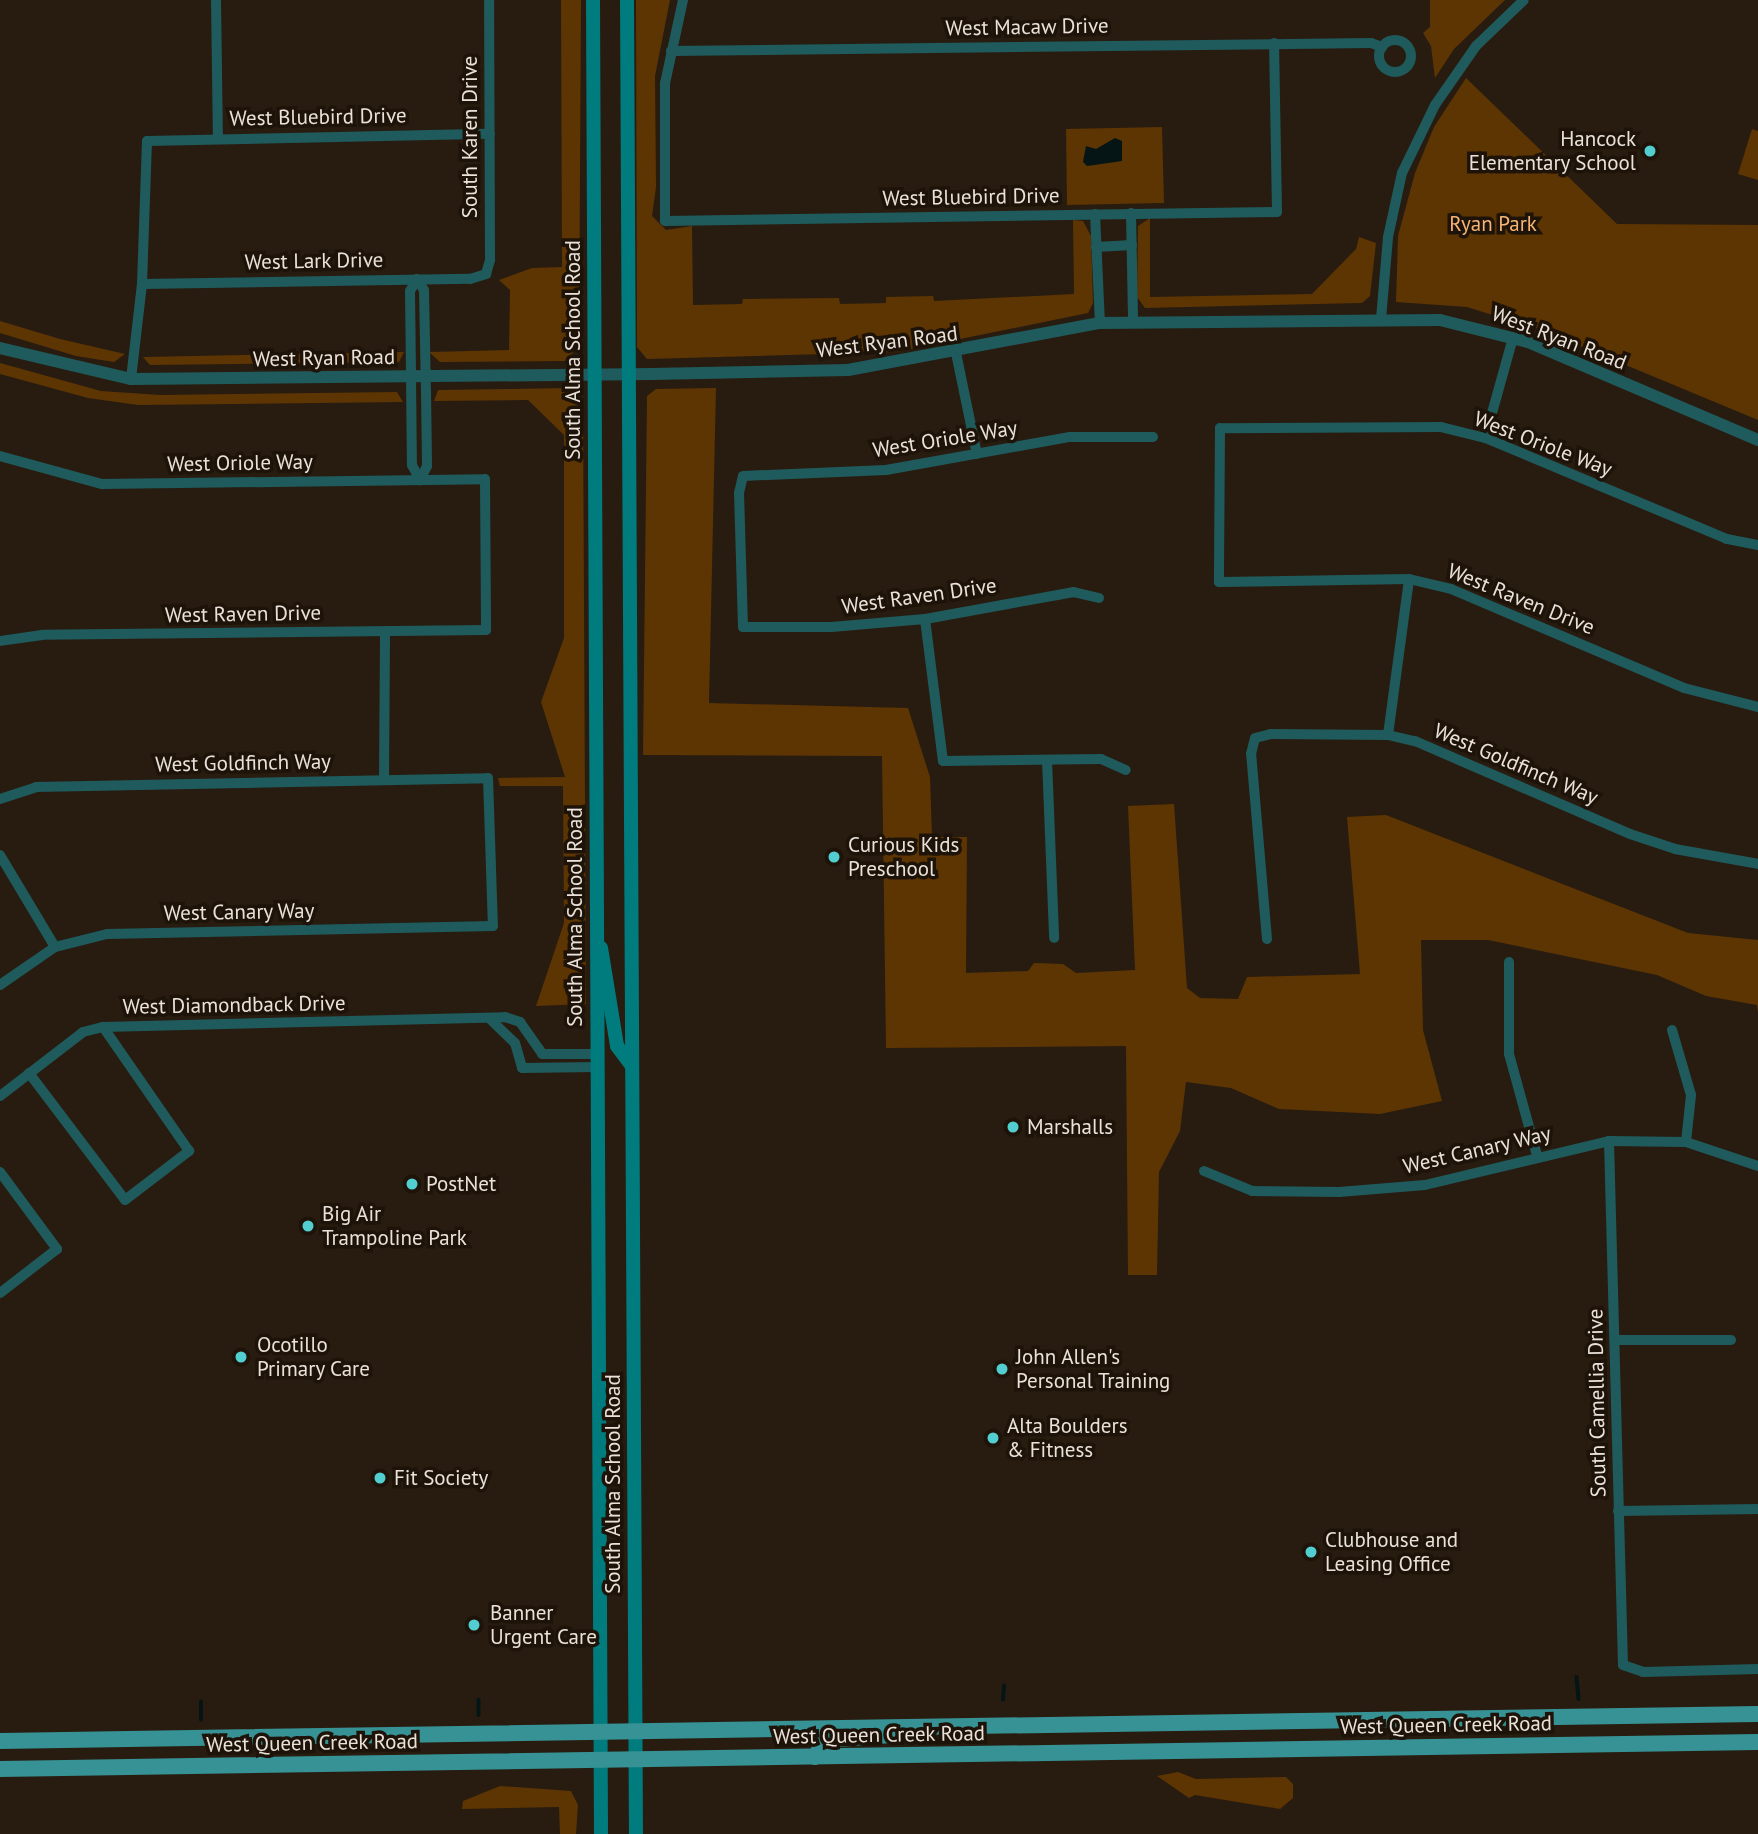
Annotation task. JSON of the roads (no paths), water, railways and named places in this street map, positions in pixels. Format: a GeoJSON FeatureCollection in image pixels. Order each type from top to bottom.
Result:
{"type":"FeatureCollection","features":[{"type":"Feature","properties":{"kind":"main road","name":"South Alma School Road"},"geometry":{"type":"LineString","coordinates":[[593,0],[601,1834]]}},
{"type":"Feature","properties":{"kind":"main road","name":"South Alma School Road"},"geometry":{"type":"LineString","coordinates":[[627,0],[636,1834]]}},
{"type":"Feature","properties":{"kind":"main road"},"geometry":{"type":"LineString","coordinates":[[596,930],[608,973],[617,1046],[632,1066]]}},
{"type":"Feature","properties":{"kind":"main road","name":"West Queen Creek Road"},"geometry":{"type":"LineString","coordinates":[[0,1741],[1758,1714]]}},
{"type":"Feature","properties":{"kind":"main road"},"geometry":{"type":"LineString","coordinates":[[815,1757],[825,1741],[880,1737],[934,1726]]}},
{"type":"Feature","properties":{"kind":"main road","name":"West Queen Creek Road"},"geometry":{"type":"LineString","coordinates":[[0,1769],[1758,1742]]}},
{"type":"Feature","properties":{"kind":"street"},"geometry":{"type":"LineString","coordinates":[[216,0],[218,138]]}},
{"type":"Feature","properties":{"kind":"street","name":"South Karen Drive"},"geometry":{"type":"LineString","coordinates":[[486,274],[490,260],[489,0]]}},
{"type":"Feature","properties":{"kind":"street"},"geometry":{"type":"LineString","coordinates":[[671,51],[682,0]]}},
{"type":"Feature","properties":{"kind":"street"},"geometry":{"type":"LineString","coordinates":[[1381,318],[1388,237],[1402,173],[1435,105],[1476,46],[1524,0]]}},
{"type":"Feature","properties":{"kind":"street","name":"West Bluebird Drive"},"geometry":{"type":"LineString","coordinates":[[671,51],[666,83],[666,220],[1277,212],[1274,43]]}},
{"type":"Feature","properties":{"kind":"street","name":"West Macaw Drive"},"geometry":{"type":"LineString","coordinates":[[671,51],[1274,43],[1382,47]]}},
{"type":"Feature","properties":{"kind":"street","name":"West Bluebird Drive"},"geometry":{"type":"LineString","coordinates":[[142,284],[147,142],[218,138],[490,134]]}},
{"type":"Feature","properties":{"kind":"street"},"geometry":{"type":"LineString","coordinates":[[1131,213],[1133,322]]}},
{"type":"Feature","properties":{"kind":"street"},"geometry":{"type":"LineString","coordinates":[[1095,214],[1100,323]]}},
{"type":"Feature","properties":{"kind":"street"},"geometry":{"type":"LineString","coordinates":[[1096,247],[1132,245]]}},
{"type":"Feature","properties":{"kind":"street","name":"West Lark Drive"},"geometry":{"type":"LineString","coordinates":[[142,284],[470,279],[486,274]]}},
{"type":"Feature","properties":{"kind":"street"},"geometry":{"type":"LineString","coordinates":[[417,279],[424,290],[426,377],[427,466],[420,480],[412,465],[410,291],[417,279]]}},
{"type":"Feature","properties":{"kind":"street"},"geometry":{"type":"LineString","coordinates":[[131,379],[142,284]]}},
{"type":"Feature","properties":{"kind":"street","name":"West Ryan Road"},"geometry":{"type":"LineString","coordinates":[[0,348],[131,379],[848,370],[956,353],[1100,323],[1381,318],[1440,320],[1513,338],[1758,440]]}},
{"type":"Feature","properties":{"kind":"street"},"geometry":{"type":"LineString","coordinates":[[1485,438],[1513,338]]}},
{"type":"Feature","properties":{"kind":"street"},"geometry":{"type":"LineString","coordinates":[[956,353],[977,454]]}},
{"type":"Feature","properties":{"kind":"street","name":"West Oriole Way"},"geometry":{"type":"LineString","coordinates":[[1219,582],[1220,428],[1441,427],[1485,438],[1727,539],[1758,545]]}},
{"type":"Feature","properties":{"kind":"street","name":"West Oriole Way"},"geometry":{"type":"LineString","coordinates":[[743,627],[739,492],[743,476],[886,470],[1070,437],[1153,437]]}},
{"type":"Feature","properties":{"kind":"street","name":"West Oriole Way"},"geometry":{"type":"LineString","coordinates":[[0,456],[102,484],[485,479],[486,630]]}},
{"type":"Feature","properties":{"kind":"street"},"geometry":{"type":"LineString","coordinates":[[1388,735],[1409,579]]}},
{"type":"Feature","properties":{"kind":"street","name":"West Raven Drive"},"geometry":{"type":"LineString","coordinates":[[1219,582],[1409,579],[1451,589],[1684,688],[1758,707]]}},
{"type":"Feature","properties":{"kind":"street","name":"West Raven Drive"},"geometry":{"type":"LineString","coordinates":[[743,627],[831,627],[925,618],[1074,592],[1099,598]]}},
{"type":"Feature","properties":{"kind":"street"},"geometry":{"type":"LineString","coordinates":[[925,618],[943,761],[1101,760],[1126,770]]}},
{"type":"Feature","properties":{"kind":"street","name":"West Raven Drive"},"geometry":{"type":"LineString","coordinates":[[0,641],[42,635],[486,630]]}},
{"type":"Feature","properties":{"kind":"street"},"geometry":{"type":"LineString","coordinates":[[384,779],[385,632]]}},
{"type":"Feature","properties":{"kind":"street","name":"West Goldfinch Way"},"geometry":{"type":"LineString","coordinates":[[1267,939],[1255,836],[1255,738],[1388,735],[1415,741],[1630,834],[1675,849],[1758,864]]}},
{"type":"Feature","properties":{"kind":"street"},"geometry":{"type":"LineString","coordinates":[[1047,760],[1054,939]]}},
{"type":"Feature","properties":{"kind":"street","name":"West Goldfinch Way"},"geometry":{"type":"LineString","coordinates":[[0,799],[36,787],[488,778],[493,926]]}},
{"type":"Feature","properties":{"kind":"street"},"geometry":{"type":"LineString","coordinates":[[0,855],[55,947]]}},
{"type":"Feature","properties":{"kind":"street","name":"West Canary Way"},"geometry":{"type":"LineString","coordinates":[[0,985],[55,947],[107,934],[493,926]]}},
{"type":"Feature","properties":{"kind":"street"},"geometry":{"type":"LineString","coordinates":[[1509,962],[1509,1054],[1537,1156]]}},
{"type":"Feature","properties":{"kind":"street","name":"West Diamondback Drive"},"geometry":{"type":"LineString","coordinates":[[0,1096],[83,1032],[103,1027],[491,1020],[505,1017],[520,1022],[542,1054],[597,1060]]}},
{"type":"Feature","properties":{"kind":"street"},"geometry":{"type":"LineString","coordinates":[[491,1020],[515,1043],[522,1068],[597,1060]]}},
{"type":"Feature","properties":{"kind":"street"},"geometry":{"type":"LineString","coordinates":[[29,1073],[125,1200],[189,1151],[103,1027]]}},
{"type":"Feature","properties":{"kind":"street"},"geometry":{"type":"LineString","coordinates":[[1672,1030],[1691,1095],[1686,1142]]}},
{"type":"Feature","properties":{"kind":"street","name":"West Canary Way"},"geometry":{"type":"LineString","coordinates":[[1203,1171],[1252,1191],[1339,1192],[1425,1185],[1537,1156],[1609,1141],[1686,1142],[1758,1166]]}},
{"type":"Feature","properties":{"kind":"street","name":"South Camellia Drive"},"geometry":{"type":"LineString","coordinates":[[1609,1141],[1623,1665],[1643,1672],[1758,1670]]}},
{"type":"Feature","properties":{"kind":"street"},"geometry":{"type":"LineString","coordinates":[[0,1172],[57,1249],[0,1293]]}},
{"type":"Feature","properties":{"kind":"street"},"geometry":{"type":"LineString","coordinates":[[1616,1340],[1731,1340]]}},
{"type":"Feature","properties":{"kind":"street"},"geometry":{"type":"LineString","coordinates":[[1618,1511],[1758,1509]]}},
{"type":"Feature","properties":{"kind":"waterway"},"geometry":{"type":"LineString","coordinates":[[1577,1677],[1579,1699]]}},
{"type":"Feature","properties":{"kind":"waterway"},"geometry":{"type":"LineString","coordinates":[[1003,1700],[1004,1686]]}},
{"type":"Feature","properties":{"kind":"waterway"},"geometry":{"type":"LineString","coordinates":[[479,1700],[479,1715]]}},
{"type":"Feature","properties":{"kind":"waterway"},"geometry":{"type":"LineString","coordinates":[[201,1702],[201,1720]]}},
{"type":"Feature","properties":{"kind":"place","name":"Hancock Elementary School"},"geometry":{"type":"Point","coordinates":[1650,151]}},
{"type":"Feature","properties":{"kind":"place","name":"Curious Kids Preschool"},"geometry":{"type":"Point","coordinates":[834,857]}},
{"type":"Feature","properties":{"kind":"place","name":"Marshalls"},"geometry":{"type":"Point","coordinates":[1013,1127]}},
{"type":"Feature","properties":{"kind":"place","name":"PostNet"},"geometry":{"type":"Point","coordinates":[412,1184]}},
{"type":"Feature","properties":{"kind":"place","name":"Big Air Trampoline Park"},"geometry":{"type":"Point","coordinates":[308,1226]}},
{"type":"Feature","properties":{"kind":"place","name":"Ocotillo Primary Care"},"geometry":{"type":"Point","coordinates":[241,1357]}},
{"type":"Feature","properties":{"kind":"place","name":"John Allen's Personal Training"},"geometry":{"type":"Point","coordinates":[1002,1369]}},
{"type":"Feature","properties":{"kind":"place","name":"Alta Boulders & Fitness"},"geometry":{"type":"Point","coordinates":[993,1438]}},
{"type":"Feature","properties":{"kind":"place","name":"Fit Society"},"geometry":{"type":"Point","coordinates":[380,1478]}},
{"type":"Feature","properties":{"kind":"place","name":"Clubhouse and Leasing Office"},"geometry":{"type":"Point","coordinates":[1311,1552]}},
{"type":"Feature","properties":{"kind":"place","name":"Banner Urgent Care"},"geometry":{"type":"Point","coordinates":[474,1625]}},
{"type":"Feature","properties":{"kind":"park label","name":"Ryan Park"},"geometry":{"type":"Point","coordinates":[1493,224]}}]}
